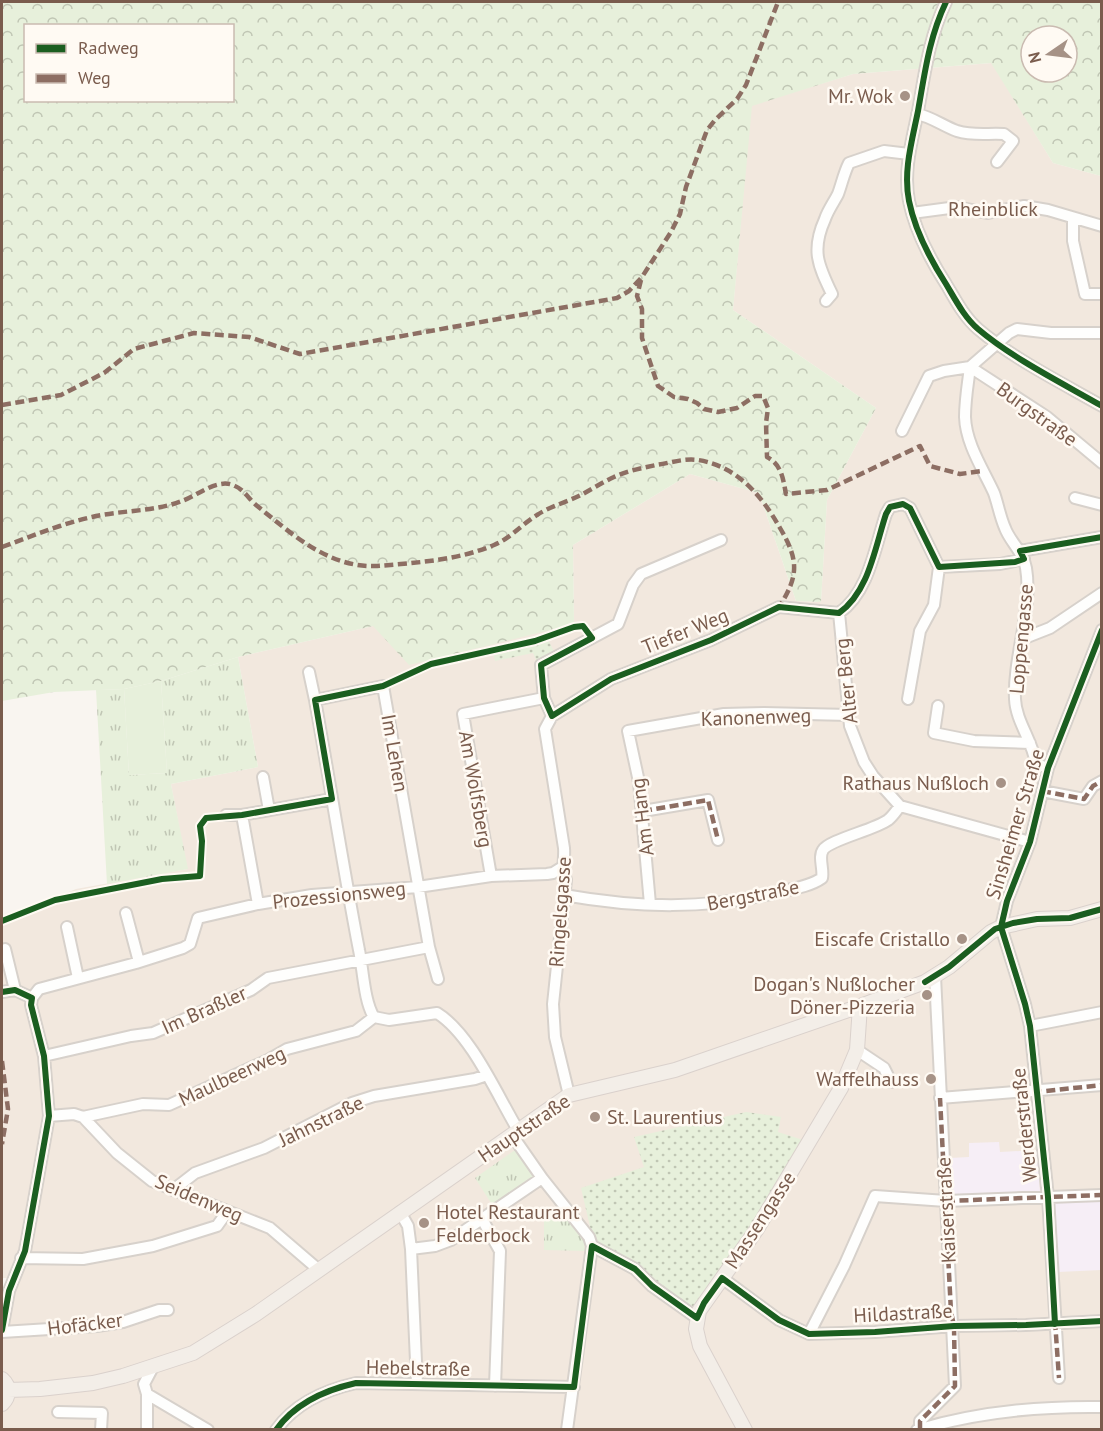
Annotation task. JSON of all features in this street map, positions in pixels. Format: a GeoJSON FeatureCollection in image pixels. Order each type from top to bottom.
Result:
{"type":"FeatureCollection","features":[{"type":"Feature","properties":{"kind":"main road","name":"Hauptstraße"},"geometry":{"type":"LineString","coordinates":[[2,1404],[7,1397],[5,1384],[40,1389],[93,1383],[153,1367],[193,1353],[225,1335],[569,1095],[675,1070],[860,1006],[935,976],[991,932],[1001,927],[1037,919],[1070,918],[1101,909]]}},
{"type":"Feature","properties":{"kind":"main road","name":"Massengasse"},"geometry":{"type":"LineString","coordinates":[[697,1318],[704,1303],[757,1229],[790,1177],[840,1088],[857,1050],[860,1006]]}},
{"type":"Feature","properties":{"kind":"main road"},"geometry":{"type":"LineString","coordinates":[[697,1318],[697,1338],[700,1346],[745,1430]]}},
{"type":"Feature","properties":{"kind":"street"},"geometry":{"type":"LineString","coordinates":[[946,2],[938,18],[928,51],[909,154],[907,189],[920,237],[960,307],[976,327],[998,344],[1101,406]]}},
{"type":"Feature","properties":{"kind":"street"},"geometry":{"type":"LineString","coordinates":[[917,114],[930,117],[959,132],[982,135],[1004,134],[1013,141],[997,162]]}},
{"type":"Feature","properties":{"kind":"street"},"geometry":{"type":"LineString","coordinates":[[826,301],[832,294],[819,266],[817,243],[849,163],[884,151],[909,154]]}},
{"type":"Feature","properties":{"kind":"street","name":"Rheinblick"},"geometry":{"type":"LineString","coordinates":[[912,213],[957,207],[987,213],[1024,206],[1048,210],[1101,226]]}},
{"type":"Feature","properties":{"kind":"street"},"geometry":{"type":"LineString","coordinates":[[1073,219],[1073,241],[1085,294],[1101,294]]}},
{"type":"Feature","properties":{"kind":"street"},"geometry":{"type":"LineString","coordinates":[[902,431],[929,376],[970,367],[1009,333],[1017,329],[1051,333],[1101,333]]}},
{"type":"Feature","properties":{"kind":"street","name":"Burgstraße"},"geometry":{"type":"LineString","coordinates":[[970,367],[1047,417],[1101,463]]}},
{"type":"Feature","properties":{"kind":"street","name":"Loppengasse"},"geometry":{"type":"LineString","coordinates":[[970,367],[965,419],[977,462],[995,496],[1005,530],[1022,555],[1026,570],[1022,639],[1015,684],[1016,710],[1036,764],[1048,768]]}},
{"type":"Feature","properties":{"kind":"street"},"geometry":{"type":"LineString","coordinates":[[1075,498],[1101,505]]}},
{"type":"Feature","properties":{"kind":"street","name":"Alter Berg"},"geometry":{"type":"LineString","coordinates":[[900,806],[873,776],[864,762],[852,732],[839,613],[851,603],[861,586],[885,514],[890,507],[903,504],[910,508],[939,567]]}},
{"type":"Feature","properties":{"kind":"street"},"geometry":{"type":"LineString","coordinates":[[908,699],[920,631],[934,605],[939,567],[1000,564],[1022,555],[1101,537]]}},
{"type":"Feature","properties":{"kind":"street"},"geometry":{"type":"LineString","coordinates":[[552,716],[544,698],[541,665],[618,624],[633,585],[641,574],[721,540]]}},
{"type":"Feature","properties":{"kind":"street"},"geometry":{"type":"LineString","coordinates":[[1022,639],[1050,628],[1101,593]]}},
{"type":"Feature","properties":{"kind":"street","name":"Tiefer Weg"},"geometry":{"type":"LineString","coordinates":[[545,729],[552,716],[611,679],[711,640],[779,607],[839,613]]}},
{"type":"Feature","properties":{"kind":"street","name":"Sinsheimer Straße"},"geometry":{"type":"LineString","coordinates":[[1001,927],[1007,901],[1030,842],[1048,768],[1101,636]]}},
{"type":"Feature","properties":{"kind":"street"},"geometry":{"type":"LineString","coordinates":[[309,672],[348,893],[370,1008],[374,1017],[389,1020],[437,1013],[452,1024],[487,1075],[515,1132],[542,1178],[590,1237],[592,1246],[567,1430]]}},
{"type":"Feature","properties":{"kind":"street","name":"Im Lehen"},"geometry":{"type":"LineString","coordinates":[[315,700],[383,686],[418,887]]}},
{"type":"Feature","properties":{"kind":"street","name":"Am Wolfsberg"},"geometry":{"type":"LineString","coordinates":[[491,876],[463,714],[544,698]]}},
{"type":"Feature","properties":{"kind":"street"},"geometry":{"type":"LineString","coordinates":[[938,706],[934,734],[974,741],[1030,743]]}},
{"type":"Feature","properties":{"kind":"street","name":"Kanonenweg"},"geometry":{"type":"LineString","coordinates":[[628,731],[724,714],[849,715]]}},
{"type":"Feature","properties":{"kind":"street","name":"Ringelsgasse"},"geometry":{"type":"LineString","coordinates":[[545,729],[565,858],[561,868],[566,880],[553,1004],[555,1037],[569,1095]]}},
{"type":"Feature","properties":{"kind":"street","name":"Am Hang"},"geometry":{"type":"LineString","coordinates":[[628,731],[643,811],[650,904]]}},
{"type":"Feature","properties":{"kind":"street"},"geometry":{"type":"LineString","coordinates":[[262,777],[269,810]]}},
{"type":"Feature","properties":{"kind":"street","name":"Sinsheimer Straße"},"geometry":{"type":"LineString","coordinates":[[1042,791],[1084,800],[1093,786],[1101,781]]}},
{"type":"Feature","properties":{"kind":"street"},"geometry":{"type":"LineString","coordinates":[[226,815],[242,815],[332,799]]}},
{"type":"Feature","properties":{"kind":"street"},"geometry":{"type":"LineString","coordinates":[[643,811],[708,800],[718,840]]}},
{"type":"Feature","properties":{"kind":"street"},"geometry":{"type":"LineString","coordinates":[[900,806],[1030,842]]}},
{"type":"Feature","properties":{"kind":"street","name":"Bergstraße"},"geometry":{"type":"LineString","coordinates":[[564,895],[601,901],[694,906],[746,900],[822,878],[821,857],[824,848],[831,843],[868,831],[886,822],[900,806]]}},
{"type":"Feature","properties":{"kind":"street"},"geometry":{"type":"LineString","coordinates":[[242,815],[258,903]]}},
{"type":"Feature","properties":{"kind":"street","name":"Prozessionsweg"},"geometry":{"type":"LineString","coordinates":[[32,998],[39,989],[46,986],[139,962],[190,944],[198,918],[258,903],[312,895],[418,887],[491,876],[547,874],[561,868]]}},
{"type":"Feature","properties":{"kind":"street"},"geometry":{"type":"LineString","coordinates":[[418,887],[429,947],[438,979]]}},
{"type":"Feature","properties":{"kind":"street"},"geometry":{"type":"LineString","coordinates":[[126,913],[139,962]]}},
{"type":"Feature","properties":{"kind":"street"},"geometry":{"type":"LineString","coordinates":[[67,927],[78,978]]}},
{"type":"Feature","properties":{"kind":"street","name":"Werderstraße"},"geometry":{"type":"LineString","coordinates":[[1001,927],[1030,1026],[1048,1197],[1059,1378]]}},
{"type":"Feature","properties":{"kind":"street","name":"Im Braßler"},"geometry":{"type":"LineString","coordinates":[[44,1056],[153,1033],[251,990],[268,978],[362,962],[429,947]]}},
{"type":"Feature","properties":{"kind":"street"},"geometry":{"type":"LineString","coordinates":[[5,949],[15,990]]}},
{"type":"Feature","properties":{"kind":"street","name":"Kaiserstraße"},"geometry":{"type":"LineString","coordinates":[[919,1429],[920,1421],[956,1386],[935,976]]}},
{"type":"Feature","properties":{"kind":"street"},"geometry":{"type":"LineString","coordinates":[[2,992],[15,990],[32,998],[31,1005],[44,1056],[49,1116],[25,1251],[9,1291],[2,1331]]}},
{"type":"Feature","properties":{"kind":"street"},"geometry":{"type":"LineString","coordinates":[[1030,1026],[1101,1012]]}},
{"type":"Feature","properties":{"kind":"street","name":"Maulbeerweg"},"geometry":{"type":"LineString","coordinates":[[83,1117],[143,1104],[169,1105],[288,1049],[356,1031],[374,1017]]}},
{"type":"Feature","properties":{"kind":"street"},"geometry":{"type":"LineString","coordinates":[[857,1050],[884,1068],[891,1082]]}},
{"type":"Feature","properties":{"kind":"street","name":"Jahnstraße"},"geometry":{"type":"LineString","coordinates":[[172,1190],[195,1173],[264,1148],[352,1103],[374,1096],[487,1075]]}},
{"type":"Feature","properties":{"kind":"street"},"geometry":{"type":"LineString","coordinates":[[940,1098],[1037,1092],[1101,1085]]}},
{"type":"Feature","properties":{"kind":"street"},"geometry":{"type":"LineString","coordinates":[[49,1116],[74,1114],[83,1117]]}},
{"type":"Feature","properties":{"kind":"street","name":"Seidenweg"},"geometry":{"type":"LineString","coordinates":[[83,1117],[117,1153],[152,1181],[270,1228],[319,1270]]}},
{"type":"Feature","properties":{"kind":"street"},"geometry":{"type":"LineString","coordinates":[[411,1250],[435,1246],[451,1240],[542,1178]]}},
{"type":"Feature","properties":{"kind":"street"},"geometry":{"type":"LineString","coordinates":[[809,1334],[844,1266],[875,1196],[946,1201],[1101,1195]]}},
{"type":"Feature","properties":{"kind":"street"},"geometry":{"type":"LineString","coordinates":[[21,1258],[83,1259],[153,1246],[217,1226],[227,1212]]}},
{"type":"Feature","properties":{"kind":"street"},"geometry":{"type":"LineString","coordinates":[[400,1212],[408,1226],[411,1250],[417,1384]]}},
{"type":"Feature","properties":{"kind":"street"},"geometry":{"type":"LineString","coordinates":[[482,1219],[500,1251],[495,1386]]}},
{"type":"Feature","properties":{"kind":"street"},"geometry":{"type":"LineString","coordinates":[[592,1246],[635,1269],[652,1286],[697,1318]]}},
{"type":"Feature","properties":{"kind":"street","name":"Hildastraße"},"geometry":{"type":"LineString","coordinates":[[722,1278],[779,1320],[809,1334],[1101,1321]]}},
{"type":"Feature","properties":{"kind":"street","name":"Hofäcker"},"geometry":{"type":"LineString","coordinates":[[2,1331],[97,1326],[123,1322],[159,1310],[168,1310]]}},
{"type":"Feature","properties":{"kind":"street"},"geometry":{"type":"LineString","coordinates":[[147,1430],[147,1394],[144,1384],[153,1367]]}},
{"type":"Feature","properties":{"kind":"street","name":"Hebelstraße"},"geometry":{"type":"LineString","coordinates":[[276,1430],[310,1399],[335,1388],[356,1383],[574,1387]]}},
{"type":"Feature","properties":{"kind":"street"},"geometry":{"type":"LineString","coordinates":[[147,1394],[208,1430]]}},
{"type":"Feature","properties":{"kind":"street"},"geometry":{"type":"LineString","coordinates":[[919,1429],[973,1416],[1021,1409],[1101,1407]]}},
{"type":"Feature","properties":{"kind":"street"},"geometry":{"type":"LineString","coordinates":[[58,1412],[102,1413],[101,1430]]}},
{"type":"Feature","properties":{"kind":"shaded area"},"geometry":{"type":"Polygon","coordinates":[[[992,63],[1053,163],[1101,176],[1101,1429],[2,1429],[2,1307],[7,1278],[2,1278],[2,920],[76,889],[187,869],[171,784],[258,767],[238,657],[373,626],[574,623],[573,545],[690,474],[759,493],[796,601],[821,602],[827,500],[876,408],[733,310],[751,105],[853,74],[992,63]]]}},
{"type":"Feature","properties":{"kind":"shaded area"},"geometry":{"type":"Polygon","coordinates":[[[999,1142],[1000,1152],[1037,1150],[1040,1192],[952,1196],[950,1158],[969,1157],[969,1143],[999,1142]]]}},
{"type":"Feature","properties":{"kind":"shaded area"},"geometry":{"type":"Polygon","coordinates":[[[1101,1201],[1101,1270],[1058,1272],[1054,1203],[1101,1201]]]}},
{"type":"Feature","properties":{"kind":"green space"},"geometry":{"type":"Polygon","coordinates":[[[2,2],[1101,2],[1101,176],[1053,163],[991,63],[853,74],[752,106],[733,310],[876,408],[827,500],[821,602],[796,601],[759,493],[690,474],[573,545],[574,624],[409,665],[373,626],[238,657],[161,681],[124,689],[54,692],[2,701],[2,2]]]}},
{"type":"Feature","properties":{"kind":"green space"},"geometry":{"type":"Polygon","coordinates":[[[548,639],[555,654],[537,662],[533,653],[495,661],[493,653],[548,639]]]}},
{"type":"Feature","properties":{"kind":"green space"},"geometry":{"type":"Polygon","coordinates":[[[238,657],[258,767],[171,784],[188,869],[107,884],[96,690],[124,689],[129,775],[167,773],[161,681],[238,657]]]}},
{"type":"Feature","properties":{"kind":"green space"},"geometry":{"type":"Polygon","coordinates":[[[161,681],[167,773],[129,775],[124,689],[161,681]]]}},
{"type":"Feature","properties":{"kind":"green space"},"geometry":{"type":"Polygon","coordinates":[[[746,1112],[781,1117],[778,1132],[803,1140],[792,1165],[694,1311],[594,1244],[581,1188],[644,1167],[634,1137],[746,1112]]]}},
{"type":"Feature","properties":{"kind":"green space"},"geometry":{"type":"Polygon","coordinates":[[[515,1150],[534,1177],[493,1206],[475,1178],[515,1150]]]}},
{"type":"Feature","properties":{"kind":"green space"},"geometry":{"type":"Polygon","coordinates":[[[561,1208],[584,1239],[585,1251],[544,1250],[544,1215],[561,1208]]]}},
{"type":"Feature","properties":{"kind":"marked path"},"geometry":{"type":"LineString","coordinates":[[2,405],[61,395],[104,373],[134,349],[194,333],[249,337],[300,354],[617,298],[629,291],[642,277],[671,232],[680,214],[686,187],[707,130],[737,99],[746,85],[778,2]]}},
{"type":"Feature","properties":{"kind":"marked path"},"geometry":{"type":"LineString","coordinates":[[641,280],[637,296],[642,309],[642,338],[658,386],[674,397],[688,399],[704,409],[718,412],[737,408],[755,396],[763,396],[768,408],[767,457],[779,468],[786,494],[827,490],[920,446],[930,466],[960,474],[982,471]]}},
{"type":"Feature","properties":{"kind":"marked path"},"geometry":{"type":"LineString","coordinates":[[2,547],[80,520],[171,505],[215,485],[228,484],[241,490],[297,538],[327,555],[359,565],[377,566],[421,562],[466,554],[494,545],[506,539],[542,512],[619,475],[682,460],[698,460],[725,469],[747,484],[765,505],[780,528],[791,549],[794,568],[790,586],[779,607]]}},
{"type":"Feature","properties":{"kind":"marked path"},"geometry":{"type":"LineString","coordinates":[[1042,791],[1084,799],[1093,786],[1102,781]]}},
{"type":"Feature","properties":{"kind":"marked path"},"geometry":{"type":"LineString","coordinates":[[643,811],[708,800],[718,840]]}},
{"type":"Feature","properties":{"kind":"marked path"},"geometry":{"type":"LineString","coordinates":[[2,1061],[8,1109],[2,1144]]}},
{"type":"Feature","properties":{"kind":"marked path"},"geometry":{"type":"LineString","coordinates":[[1038,1096],[1037,1092],[1102,1085]]}},
{"type":"Feature","properties":{"kind":"marked path"},"geometry":{"type":"LineString","coordinates":[[920,1429],[920,1421],[955,1386],[954,1326],[951,1312],[940,1098]]}},
{"type":"Feature","properties":{"kind":"marked path"},"geometry":{"type":"LineString","coordinates":[[946,1201],[1102,1195]]}},
{"type":"Feature","properties":{"kind":"marked path"},"geometry":{"type":"LineString","coordinates":[[1055,1321],[1059,1378]]}},
{"type":"Feature","properties":{"kind":"cycle path"},"geometry":{"type":"LineString","coordinates":[[946,2],[928,55],[908,167],[907,190],[919,234],[956,302],[978,329],[1022,360],[1102,406]]}},
{"type":"Feature","properties":{"kind":"cycle path"},"geometry":{"type":"LineString","coordinates":[[2,921],[55,900],[162,879],[200,876],[202,841],[200,826],[206,818],[242,815],[332,799],[315,700],[383,686],[431,664],[535,641],[583,626],[592,638],[541,665],[544,698],[552,716],[611,679],[711,640],[779,607],[839,613],[849,604],[864,581],[890,507],[903,504],[910,508],[939,567],[1015,562],[1024,559],[1020,551],[1102,537]]}},
{"type":"Feature","properties":{"kind":"cycle path"},"geometry":{"type":"LineString","coordinates":[[1001,927],[1007,901],[1030,842],[1048,768],[1102,630]]}},
{"type":"Feature","properties":{"kind":"cycle path"},"geometry":{"type":"LineString","coordinates":[[925,982],[949,967],[995,929],[1037,919],[1070,918],[1102,909]]}},
{"type":"Feature","properties":{"kind":"cycle path"},"geometry":{"type":"LineString","coordinates":[[1001,927],[1030,1026],[1048,1197],[1055,1324]]}},
{"type":"Feature","properties":{"kind":"cycle path"},"geometry":{"type":"LineString","coordinates":[[2,992],[15,990],[32,998],[31,1005],[44,1056],[49,1116],[25,1251],[9,1291],[2,1330]]}},
{"type":"Feature","properties":{"kind":"cycle path"},"geometry":{"type":"LineString","coordinates":[[276,1430],[301,1405],[322,1394],[356,1383],[574,1387],[592,1246],[635,1269],[652,1286],[697,1318],[704,1303],[722,1278],[779,1320],[809,1334],[1102,1321]]}},
{"type":"Feature","properties":{"kind":"place","name":"Mr. Wok"},"geometry":{"type":"Point","coordinates":[905,96]}},
{"type":"Feature","properties":{"kind":"place","name":"Rathaus Nußloch"},"geometry":{"type":"Point","coordinates":[1001,783]}},
{"type":"Feature","properties":{"kind":"place","name":"Eiscafe Cristallo"},"geometry":{"type":"Point","coordinates":[962,939]}},
{"type":"Feature","properties":{"kind":"place","name":"Dogan's Nußlocher Döner-Pizzeria"},"geometry":{"type":"Point","coordinates":[927,995]}},
{"type":"Feature","properties":{"kind":"place","name":"Waffelhauss"},"geometry":{"type":"Point","coordinates":[931,1079]}},
{"type":"Feature","properties":{"kind":"place","name":"St. Laurentius"},"geometry":{"type":"Point","coordinates":[595,1117]}},
{"type":"Feature","properties":{"kind":"place","name":"Hotel Restaurant Felderbock"},"geometry":{"type":"Point","coordinates":[424,1223]}}]}
